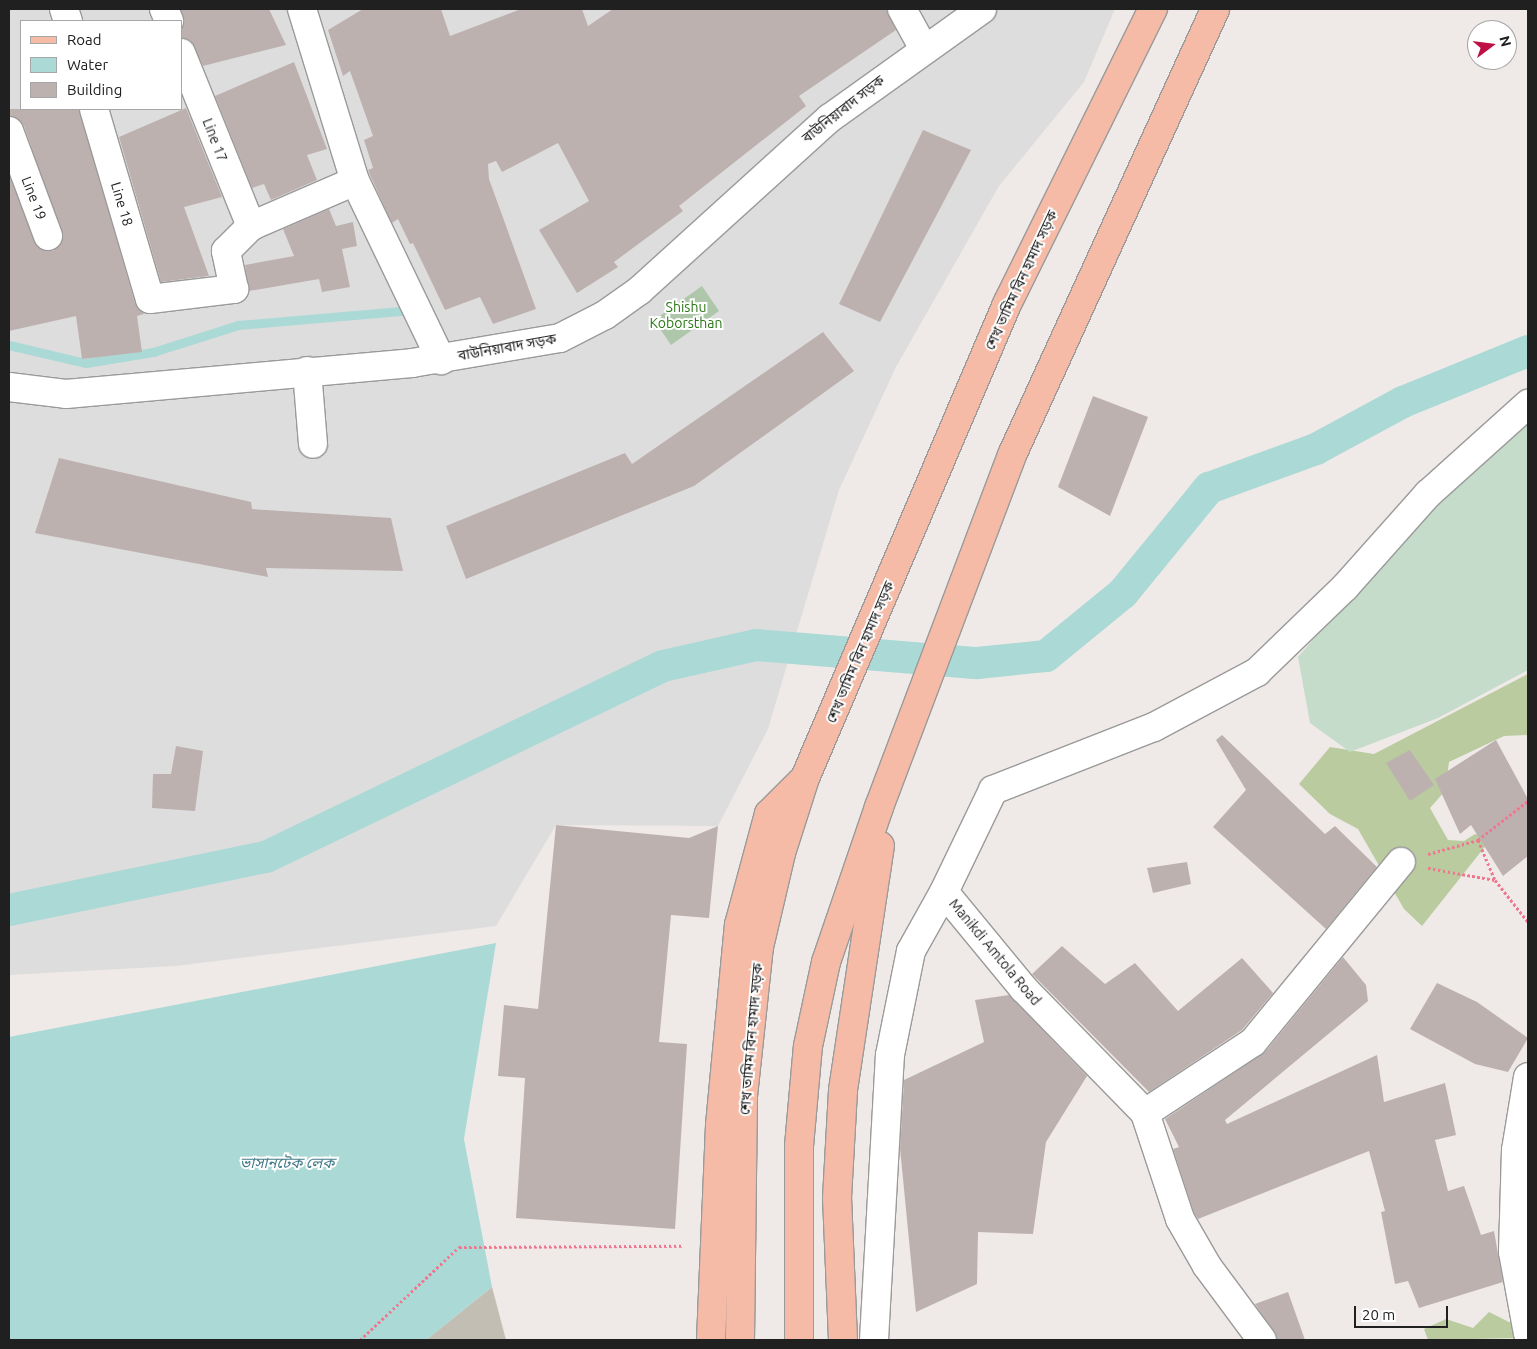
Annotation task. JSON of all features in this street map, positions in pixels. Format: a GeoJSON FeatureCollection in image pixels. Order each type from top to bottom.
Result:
{"type":"FeatureCollection","features":[{"type":"Feature","properties":{"kind":"main road","name":"শেখ তামিম বিন হামাদ সড়ক"},"geometry":{"type":"LineString","coordinates":[[740,1340],[743,1096],[759,948],[780,853],[805,778],[919,515],[1007,304],[1153,9]]}},
{"type":"Feature","properties":{"kind":"main road"},"geometry":{"type":"LineString","coordinates":[[799,1340],[798,1146],[808,1046],[826,962],[879,807],[1012,455],[1215,9]]}},
{"type":"Feature","properties":{"kind":"main road"},"geometry":{"type":"LineString","coordinates":[[711,1340],[720,1125],[739,925],[769,814],[805,778]]}},
{"type":"Feature","properties":{"kind":"main road"},"geometry":{"type":"LineString","coordinates":[[843,1340],[837,1198],[843,1090],[880,849],[879,807]]}},
{"type":"Feature","properties":{"kind":"street"},"geometry":{"type":"LineString","coordinates":[[302,9],[356,181],[441,360]]}},
{"type":"Feature","properties":{"kind":"street"},"geometry":{"type":"LineString","coordinates":[[902,9],[923,47]]}},
{"type":"Feature","properties":{"kind":"street","name":"বাউনিয়াবাদ সড়ক"},"geometry":{"type":"LineString","coordinates":[[9,386],[66,394],[441,360],[560,338],[605,315],[640,290],[830,118],[923,47],[982,9]]}},
{"type":"Feature","properties":{"kind":"street","name":"Line 17"},"geometry":{"type":"LineString","coordinates":[[182,55],[251,226]]}},
{"type":"Feature","properties":{"kind":"street","name":"Line 18"},"geometry":{"type":"LineString","coordinates":[[94,110],[150,299],[234,289],[226,251],[251,226]]}},
{"type":"Feature","properties":{"kind":"street","name":"Line 19"},"geometry":{"type":"LineString","coordinates":[[9,131],[48,236]]}},
{"type":"Feature","properties":{"kind":"street"},"geometry":{"type":"LineString","coordinates":[[251,226],[356,181]]}},
{"type":"Feature","properties":{"kind":"street"},"geometry":{"type":"LineString","coordinates":[[307,371],[313,444]]}},
{"type":"Feature","properties":{"kind":"street"},"geometry":{"type":"LineString","coordinates":[[944,892],[993,790],[1154,726],[1257,672],[1345,587],[1428,494],[1528,404]]}},
{"type":"Feature","properties":{"kind":"street"},"geometry":{"type":"LineString","coordinates":[[1145,1113],[1253,1042],[1401,862]]}},
{"type":"Feature","properties":{"kind":"street","name":"Manikdi Amtola Road"},"geometry":{"type":"LineString","coordinates":[[874,1340],[890,1055],[911,951],[944,892],[1024,989],[1145,1113],[1180,1219],[1207,1266],[1262,1340]]}},
{"type":"Feature","properties":{"kind":"street"},"geometry":{"type":"LineString","coordinates":[[1528,1077],[1516,1150],[1513,1252],[1528,1334]]}},
{"type":"Feature","properties":{"kind":"path"},"geometry":{"type":"LineString","coordinates":[[1401,862],[1478,840],[1528,801]]}},
{"type":"Feature","properties":{"kind":"path"},"geometry":{"type":"LineString","coordinates":[[1478,840],[1496,880],[1528,922]]}},
{"type":"Feature","properties":{"kind":"path"},"geometry":{"type":"LineString","coordinates":[[1401,862],[1496,880]]}},
{"type":"Feature","properties":{"kind":"path"},"geometry":{"type":"LineString","coordinates":[[360,1340],[459,1247],[695,1246]]}},
{"type":"Feature","properties":{"kind":"shaded area"},"geometry":{"type":"Polygon","coordinates":[[[9,9],[1115,9],[1084,82],[999,186],[896,367],[839,490],[768,729],[718,826],[556,825],[496,926],[176,966],[9,975],[9,9]]]}},
{"type":"Feature","properties":{"kind":"shaded area"},"geometry":{"type":"Polygon","coordinates":[[[492,1287],[506,1340],[426,1340],[492,1287]]]}},
{"type":"Feature","properties":{"kind":"green space","name":"Shishu Koborsthan"},"geometry":{"type":"Polygon","coordinates":[[[702,286],[719,311],[671,345],[654,320],[702,286]]]}},
{"type":"Feature","properties":{"kind":"green space"},"geometry":{"type":"Polygon","coordinates":[[[1528,421],[1528,670],[1438,718],[1350,752],[1310,723],[1298,657],[1430,505],[1528,421]]]}},
{"type":"Feature","properties":{"kind":"green space"},"geometry":{"type":"Polygon","coordinates":[[[1528,674],[1528,735],[1504,736],[1449,762],[1445,791],[1430,808],[1448,840],[1464,841],[1475,834],[1491,839],[1422,926],[1404,909],[1358,829],[1330,814],[1299,784],[1330,747],[1374,754],[1528,674]]]}},
{"type":"Feature","properties":{"kind":"green space"},"geometry":{"type":"Polygon","coordinates":[[[1489,1312],[1515,1325],[1517,1338],[1428,1340],[1424,1329],[1446,1319],[1473,1328],[1489,1312]]]}},
{"type":"Feature","properties":{"kind":"water","name":"ভাসানটেক লেক"},"geometry":{"type":"Polygon","coordinates":[[[496,943],[464,1139],[492,1287],[426,1340],[9,1340],[9,1037],[496,943]]]}},
{"type":"Feature","properties":{"kind":"building"},"geometry":{"type":"Polygon","coordinates":[[[181,9],[269,9],[286,45],[203,66],[191,41],[182,38],[181,9]]]}},
{"type":"Feature","properties":{"kind":"building"},"geometry":{"type":"Polygon","coordinates":[[[363,9],[441,9],[450,36],[521,9],[582,9],[588,26],[613,9],[886,9],[896,30],[799,96],[806,106],[679,206],[683,211],[614,262],[618,267],[577,293],[539,230],[589,201],[558,143],[502,172],[496,161],[488,164],[489,179],[536,309],[493,324],[480,297],[445,310],[413,243],[410,244],[398,219],[392,223],[370,175],[368,170],[373,168],[364,140],[373,136],[350,71],[343,76],[328,30],[363,9]]]}},
{"type":"Feature","properties":{"kind":"building"},"geometry":{"type":"Polygon","coordinates":[[[294,62],[327,149],[307,155],[317,180],[271,200],[264,184],[252,188],[215,96],[294,62]]]}},
{"type":"Feature","properties":{"kind":"building"},"geometry":{"type":"Polygon","coordinates":[[[186,108],[222,197],[184,207],[209,276],[161,282],[119,137],[186,108]]]}},
{"type":"Feature","properties":{"kind":"building"},"geometry":{"type":"Polygon","coordinates":[[[9,109],[79,110],[135,303],[144,314],[137,316],[142,352],[82,359],[76,316],[9,331],[9,175],[38,248],[53,251],[63,238],[24,126],[9,116],[9,109]]]}},
{"type":"Feature","properties":{"kind":"building"},"geometry":{"type":"Polygon","coordinates":[[[923,130],[971,150],[880,322],[839,304],[923,130]]]}},
{"type":"Feature","properties":{"kind":"building"},"geometry":{"type":"Polygon","coordinates":[[[329,209],[336,226],[353,222],[357,246],[342,249],[350,287],[322,292],[319,279],[249,291],[245,265],[294,256],[283,229],[329,209]]]}},
{"type":"Feature","properties":{"kind":"building"},"geometry":{"type":"Polygon","coordinates":[[[823,332],[854,371],[694,486],[466,579],[446,526],[625,453],[632,464],[823,332]]]}},
{"type":"Feature","properties":{"kind":"building"},"geometry":{"type":"Polygon","coordinates":[[[1093,396],[1148,417],[1110,516],[1058,487],[1093,396]]]}},
{"type":"Feature","properties":{"kind":"building"},"geometry":{"type":"Polygon","coordinates":[[[59,458],[251,502],[252,509],[391,518],[403,571],[266,568],[268,577],[35,533],[59,458]]]}},
{"type":"Feature","properties":{"kind":"building"},"geometry":{"type":"Polygon","coordinates":[[[1222,735],[1325,834],[1335,826],[1377,867],[1326,929],[1213,827],[1246,790],[1216,740],[1222,735]]]}},
{"type":"Feature","properties":{"kind":"building"},"geometry":{"type":"Polygon","coordinates":[[[1496,740],[1528,799],[1528,856],[1503,876],[1471,825],[1460,834],[1435,779],[1496,740]]]}},
{"type":"Feature","properties":{"kind":"building"},"geometry":{"type":"Polygon","coordinates":[[[176,746],[203,751],[195,811],[152,808],[153,774],[171,774],[176,746]]]}},
{"type":"Feature","properties":{"kind":"building"},"geometry":{"type":"Polygon","coordinates":[[[1410,750],[1434,785],[1410,801],[1386,763],[1410,750]]]}},
{"type":"Feature","properties":{"kind":"building"},"geometry":{"type":"Polygon","coordinates":[[[556,825],[689,838],[718,826],[709,918],[671,915],[659,1042],[687,1044],[675,1229],[516,1218],[525,1078],[498,1076],[504,1005],[538,1009],[556,825]]]}},
{"type":"Feature","properties":{"kind":"building"},"geometry":{"type":"Polygon","coordinates":[[[1187,862],[1191,884],[1153,893],[1147,868],[1187,862]]]}},
{"type":"Feature","properties":{"kind":"building"},"geometry":{"type":"Polygon","coordinates":[[[1062,946],[1105,984],[1135,963],[1178,1011],[1242,958],[1273,993],[1242,1030],[1149,1092],[1032,974],[1062,946]]]}},
{"type":"Feature","properties":{"kind":"building"},"geometry":{"type":"Polygon","coordinates":[[[1343,957],[1366,985],[1368,1001],[1225,1120],[1227,1124],[1377,1055],[1384,1102],[1445,1083],[1456,1135],[1435,1140],[1448,1191],[1464,1186],[1481,1235],[1494,1231],[1503,1282],[1419,1308],[1408,1281],[1395,1284],[1381,1212],[1385,1211],[1369,1151],[1198,1219],[1194,1213],[1173,1149],[1179,1147],[1165,1119],[1265,1052],[1343,957]]]}},
{"type":"Feature","properties":{"kind":"building"},"geometry":{"type":"Polygon","coordinates":[[[1437,983],[1477,1002],[1528,1038],[1508,1072],[1475,1064],[1410,1029],[1437,983]]]}},
{"type":"Feature","properties":{"kind":"building"},"geometry":{"type":"Polygon","coordinates":[[[1009,995],[1087,1076],[1046,1142],[1033,1234],[978,1232],[977,1284],[916,1312],[900,1148],[904,1080],[984,1042],[975,1000],[1009,995]]]}},
{"type":"Feature","properties":{"kind":"building"},"geometry":{"type":"Polygon","coordinates":[[[1288,1292],[1305,1340],[1278,1340],[1255,1304],[1288,1292]]]}},
{"type":"Feature","properties":{"kind":"waterway"},"geometry":{"type":"LineString","coordinates":[[9,345],[86,363],[153,352],[238,325],[412,310]]}},
{"type":"Feature","properties":{"kind":"waterway"},"geometry":{"type":"LineString","coordinates":[[9,910],[266,857],[663,666],[756,645],[977,663],[1046,656],[1123,593],[1209,488],[1316,449],[1403,402],[1528,351]]}}]}
